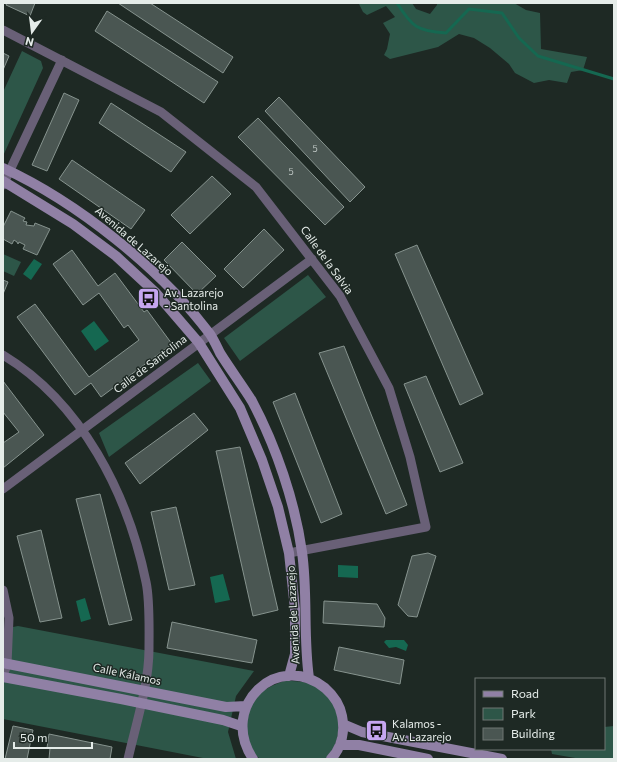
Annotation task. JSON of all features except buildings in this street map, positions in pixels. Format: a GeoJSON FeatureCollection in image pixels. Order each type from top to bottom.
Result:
{"type":"FeatureCollection","features":[{"type":"Feature","properties":{"kind":"street","name":"Calle de la Salvia"},"geometry":{"type":"LineString","coordinates":[[3,30],[161,112],[256,187],[340,296],[389,388],[410,457],[426,527],[289,553]]}},
{"type":"Feature","properties":{"kind":"street"},"geometry":{"type":"LineString","coordinates":[[4,183],[6,170],[62,60]]}},
{"type":"Feature","properties":{"kind":"street","name":"Avenida de Lazarejo"},"geometry":{"type":"LineString","coordinates":[[6,170],[85,214],[166,284],[211,334],[220,353],[252,401],[276,456],[292,503],[302,551],[307,609],[306,656],[309,678]]}},
{"type":"Feature","properties":{"kind":"street","name":"Avenida de Lazarejo"},"geometry":{"type":"LineString","coordinates":[[4,183],[73,224],[116,256],[156,293],[200,343],[240,408],[262,460],[278,507],[289,553],[295,609],[295,654],[289,676]]}},
{"type":"Feature","properties":{"kind":"street","name":"Calle de Santolina"},"geometry":{"type":"LineString","coordinates":[[3,489],[312,259]]}},
{"type":"Feature","properties":{"kind":"street"},"geometry":{"type":"LineString","coordinates":[[3,354],[18,364],[46,388],[82,430],[114,483],[130,520],[146,584],[149,650],[143,690],[128,759]]}},
{"type":"Feature","properties":{"kind":"street"},"geometry":{"type":"LineString","coordinates":[[3,590],[9,618],[3,677],[224,720],[241,726]]}},
{"type":"Feature","properties":{"kind":"street","name":"Calle Kálamos"},"geometry":{"type":"LineString","coordinates":[[5,663],[226,707],[246,706]]}},
{"type":"Feature","properties":{"kind":"street"},"geometry":{"type":"LineString","coordinates":[[253,759],[243,738],[241,726],[246,706],[253,694],[263,685],[276,678],[289,676],[309,678],[320,684],[333,696],[341,712],[343,724],[340,746],[331,759]]}},
{"type":"Feature","properties":{"kind":"street"},"geometry":{"type":"LineString","coordinates":[[343,724],[362,732],[502,759]]}},
{"type":"Feature","properties":{"kind":"street"},"geometry":{"type":"LineString","coordinates":[[340,746],[360,745],[428,759]]}},
{"type":"Feature","properties":{"kind":"green space"},"geometry":{"type":"Polygon","coordinates":[[[412,3],[416,9],[430,14],[437,3],[514,3],[526,10],[540,13],[541,49],[587,57],[583,70],[571,72],[567,83],[549,80],[534,83],[515,73],[509,64],[490,48],[474,38],[459,34],[438,47],[390,59],[384,55],[387,49],[390,34],[383,23],[395,17],[386,6],[367,15],[363,12],[359,4],[412,3]]]}},
{"type":"Feature","properties":{"kind":"green space"},"geometry":{"type":"Polygon","coordinates":[[[22,51],[41,61],[43,68],[3,156],[3,92],[22,51]]]}},
{"type":"Feature","properties":{"kind":"green space"},"geometry":{"type":"Polygon","coordinates":[[[3,254],[21,262],[14,276],[3,271],[3,254]]]}},
{"type":"Feature","properties":{"kind":"green space"},"geometry":{"type":"Polygon","coordinates":[[[308,275],[326,297],[240,361],[224,338],[308,275]]]}},
{"type":"Feature","properties":{"kind":"green space"},"geometry":{"type":"Polygon","coordinates":[[[198,363],[211,381],[109,457],[99,433],[198,363]]]}},
{"type":"Feature","properties":{"kind":"green space"},"geometry":{"type":"Polygon","coordinates":[[[18,626],[254,671],[236,696],[228,732],[236,759],[208,759],[3,719],[3,629],[18,626]]]}},
{"type":"Feature","properties":{"kind":"green space"},"geometry":{"type":"Polygon","coordinates":[[[284,681],[303,682],[314,685],[323,691],[330,699],[338,719],[338,730],[332,751],[325,759],[260,759],[250,746],[247,720],[252,704],[263,691],[284,681]]]}},
{"type":"Feature","properties":{"kind":"green space"},"geometry":{"type":"Polygon","coordinates":[[[614,726],[614,759],[581,759],[552,754],[551,750],[605,750],[605,727],[614,726]]]}},
{"type":"Feature","properties":{"kind":"shaded area"},"geometry":{"type":"Polygon","coordinates":[[[34,259],[42,264],[31,280],[23,274],[34,259]]]}},
{"type":"Feature","properties":{"kind":"shaded area"},"geometry":{"type":"Polygon","coordinates":[[[94,321],[109,341],[95,351],[81,331],[94,321]]]}},
{"type":"Feature","properties":{"kind":"shaded area"},"geometry":{"type":"Polygon","coordinates":[[[338,565],[358,566],[358,578],[338,577],[338,565]]]}},
{"type":"Feature","properties":{"kind":"shaded area"},"geometry":{"type":"Polygon","coordinates":[[[223,574],[230,600],[215,603],[210,577],[223,574]]]}},
{"type":"Feature","properties":{"kind":"shaded area"},"geometry":{"type":"Polygon","coordinates":[[[85,598],[91,619],[81,622],[76,601],[85,598]]]}},
{"type":"Feature","properties":{"kind":"shaded area"},"geometry":{"type":"Polygon","coordinates":[[[386,640],[404,640],[408,645],[406,651],[396,647],[389,648],[384,642],[386,640]]]}},
{"type":"Feature","properties":{"kind":"waterway"},"geometry":{"type":"LineString","coordinates":[[397,3],[411,23],[428,31],[446,33],[469,9],[502,13],[519,38],[538,56],[614,79]]}},
{"type":"Feature","properties":{"kind":"place","name":"Av. Lazarejo - Santolina"},"geometry":{"type":"Point","coordinates":[149,299]}},
{"type":"Feature","properties":{"kind":"place","name":"Kalamos - Av. Lazarejo"},"geometry":{"type":"Point","coordinates":[377,730]}}]}
